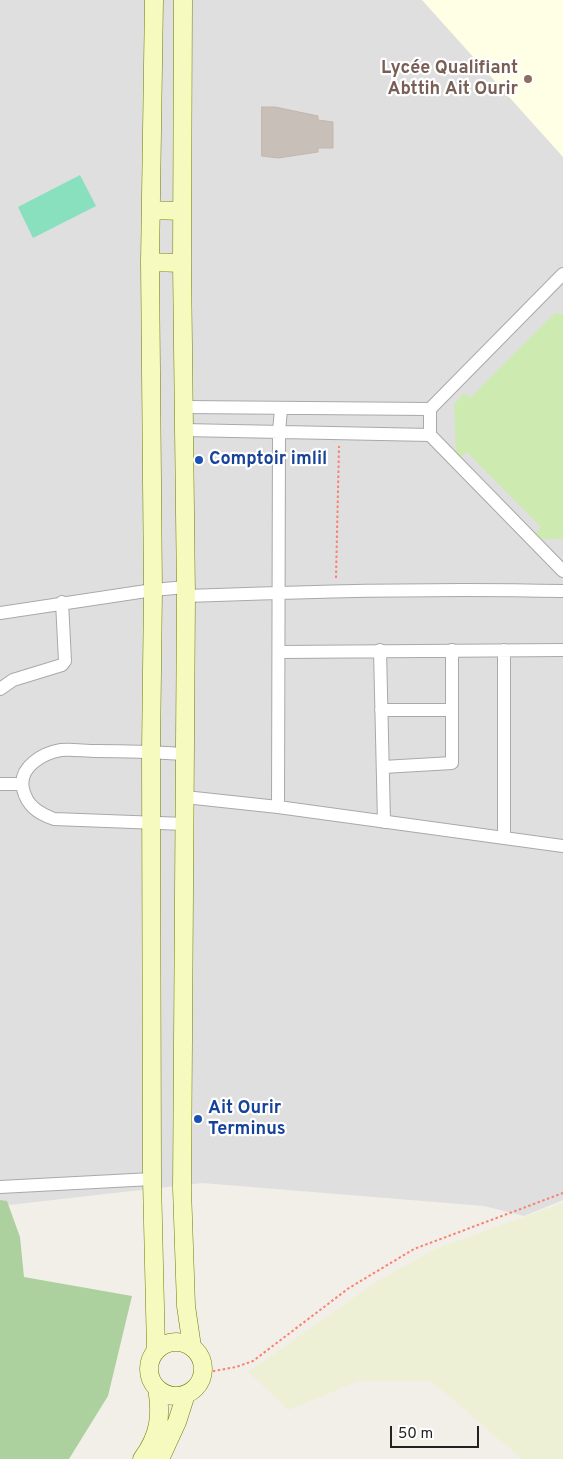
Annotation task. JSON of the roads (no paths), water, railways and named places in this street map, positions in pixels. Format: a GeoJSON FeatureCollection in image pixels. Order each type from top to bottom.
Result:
{"type":"FeatureCollection","features":[{"type":"Feature","properties":{"kind":"main road"},"geometry":{"type":"LineString","coordinates":[[154,0],[150,262],[153,590],[151,752],[152,1179],[156,1351]]}},
{"type":"Feature","properties":{"kind":"main road"},"geometry":{"type":"LineString","coordinates":[[183,0],[182,263],[186,592],[182,1197],[186,1306],[192,1347],[203,1363],[203,1373],[194,1390],[186,1394],[170,1395],[157,1388],[151,1380],[149,1370],[150,1360],[156,1351],[163,1345],[173,1342],[192,1347]]}},
{"type":"Feature","properties":{"kind":"main road"},"geometry":{"type":"LineString","coordinates":[[151,210],[182,211]]}},
{"type":"Feature","properties":{"kind":"main road"},"geometry":{"type":"LineString","coordinates":[[150,262],[182,263]]}},
{"type":"Feature","properties":{"kind":"main road"},"geometry":{"type":"LineString","coordinates":[[142,1459],[157,1434],[160,1422],[157,1388]]}},
{"type":"Feature","properties":{"kind":"main road"},"geometry":{"type":"LineString","coordinates":[[160,1459],[177,1422],[186,1394]]}},
{"type":"Feature","properties":{"kind":"street"},"geometry":{"type":"LineString","coordinates":[[563,274],[430,409],[430,435],[563,571]]}},
{"type":"Feature","properties":{"kind":"street"},"geometry":{"type":"LineString","coordinates":[[183,407],[430,409]]}},
{"type":"Feature","properties":{"kind":"street"},"geometry":{"type":"LineString","coordinates":[[278,807],[279,432],[281,409]]}},
{"type":"Feature","properties":{"kind":"street"},"geometry":{"type":"LineString","coordinates":[[184,430],[430,435]]}},
{"type":"Feature","properties":{"kind":"street"},"geometry":{"type":"LineString","coordinates":[[0,613],[62,602],[153,590],[186,592],[481,589],[563,591]]}},
{"type":"Feature","properties":{"kind":"street"},"geometry":{"type":"LineString","coordinates":[[0,690],[13,680],[62,665],[64,661],[62,602]]}},
{"type":"Feature","properties":{"kind":"street"},"geometry":{"type":"LineString","coordinates":[[380,650],[384,822]]}},
{"type":"Feature","properties":{"kind":"street"},"geometry":{"type":"LineString","coordinates":[[382,767],[452,763],[452,650]]}},
{"type":"Feature","properties":{"kind":"street"},"geometry":{"type":"LineString","coordinates":[[504,650],[504,837]]}},
{"type":"Feature","properties":{"kind":"street"},"geometry":{"type":"LineString","coordinates":[[279,652],[563,650]]}},
{"type":"Feature","properties":{"kind":"street"},"geometry":{"type":"LineString","coordinates":[[382,710],[452,710]]}},
{"type":"Feature","properties":{"kind":"street"},"geometry":{"type":"LineString","coordinates":[[184,754],[62,750],[35,760],[28,767],[22,784],[25,798],[31,806],[42,814],[54,819],[152,821],[185,824]]}},
{"type":"Feature","properties":{"kind":"street"},"geometry":{"type":"LineString","coordinates":[[0,784],[22,784]]}},
{"type":"Feature","properties":{"kind":"street"},"geometry":{"type":"LineString","coordinates":[[185,797],[278,807],[563,846]]}},
{"type":"Feature","properties":{"kind":"street"},"geometry":{"type":"LineString","coordinates":[[0,1187],[152,1179]]}},
{"type":"Feature","properties":{"kind":"place","name":"Lycée Qualifiant Abttih Ait Ourir"},"geometry":{"type":"Point","coordinates":[528,79]}},
{"type":"Feature","properties":{"kind":"place","name":"Comptoir imlil"},"geometry":{"type":"Point","coordinates":[199,460]}},
{"type":"Feature","properties":{"kind":"place","name":"Ait Ourir Terminus"},"geometry":{"type":"Point","coordinates":[198,1119]}}]}
